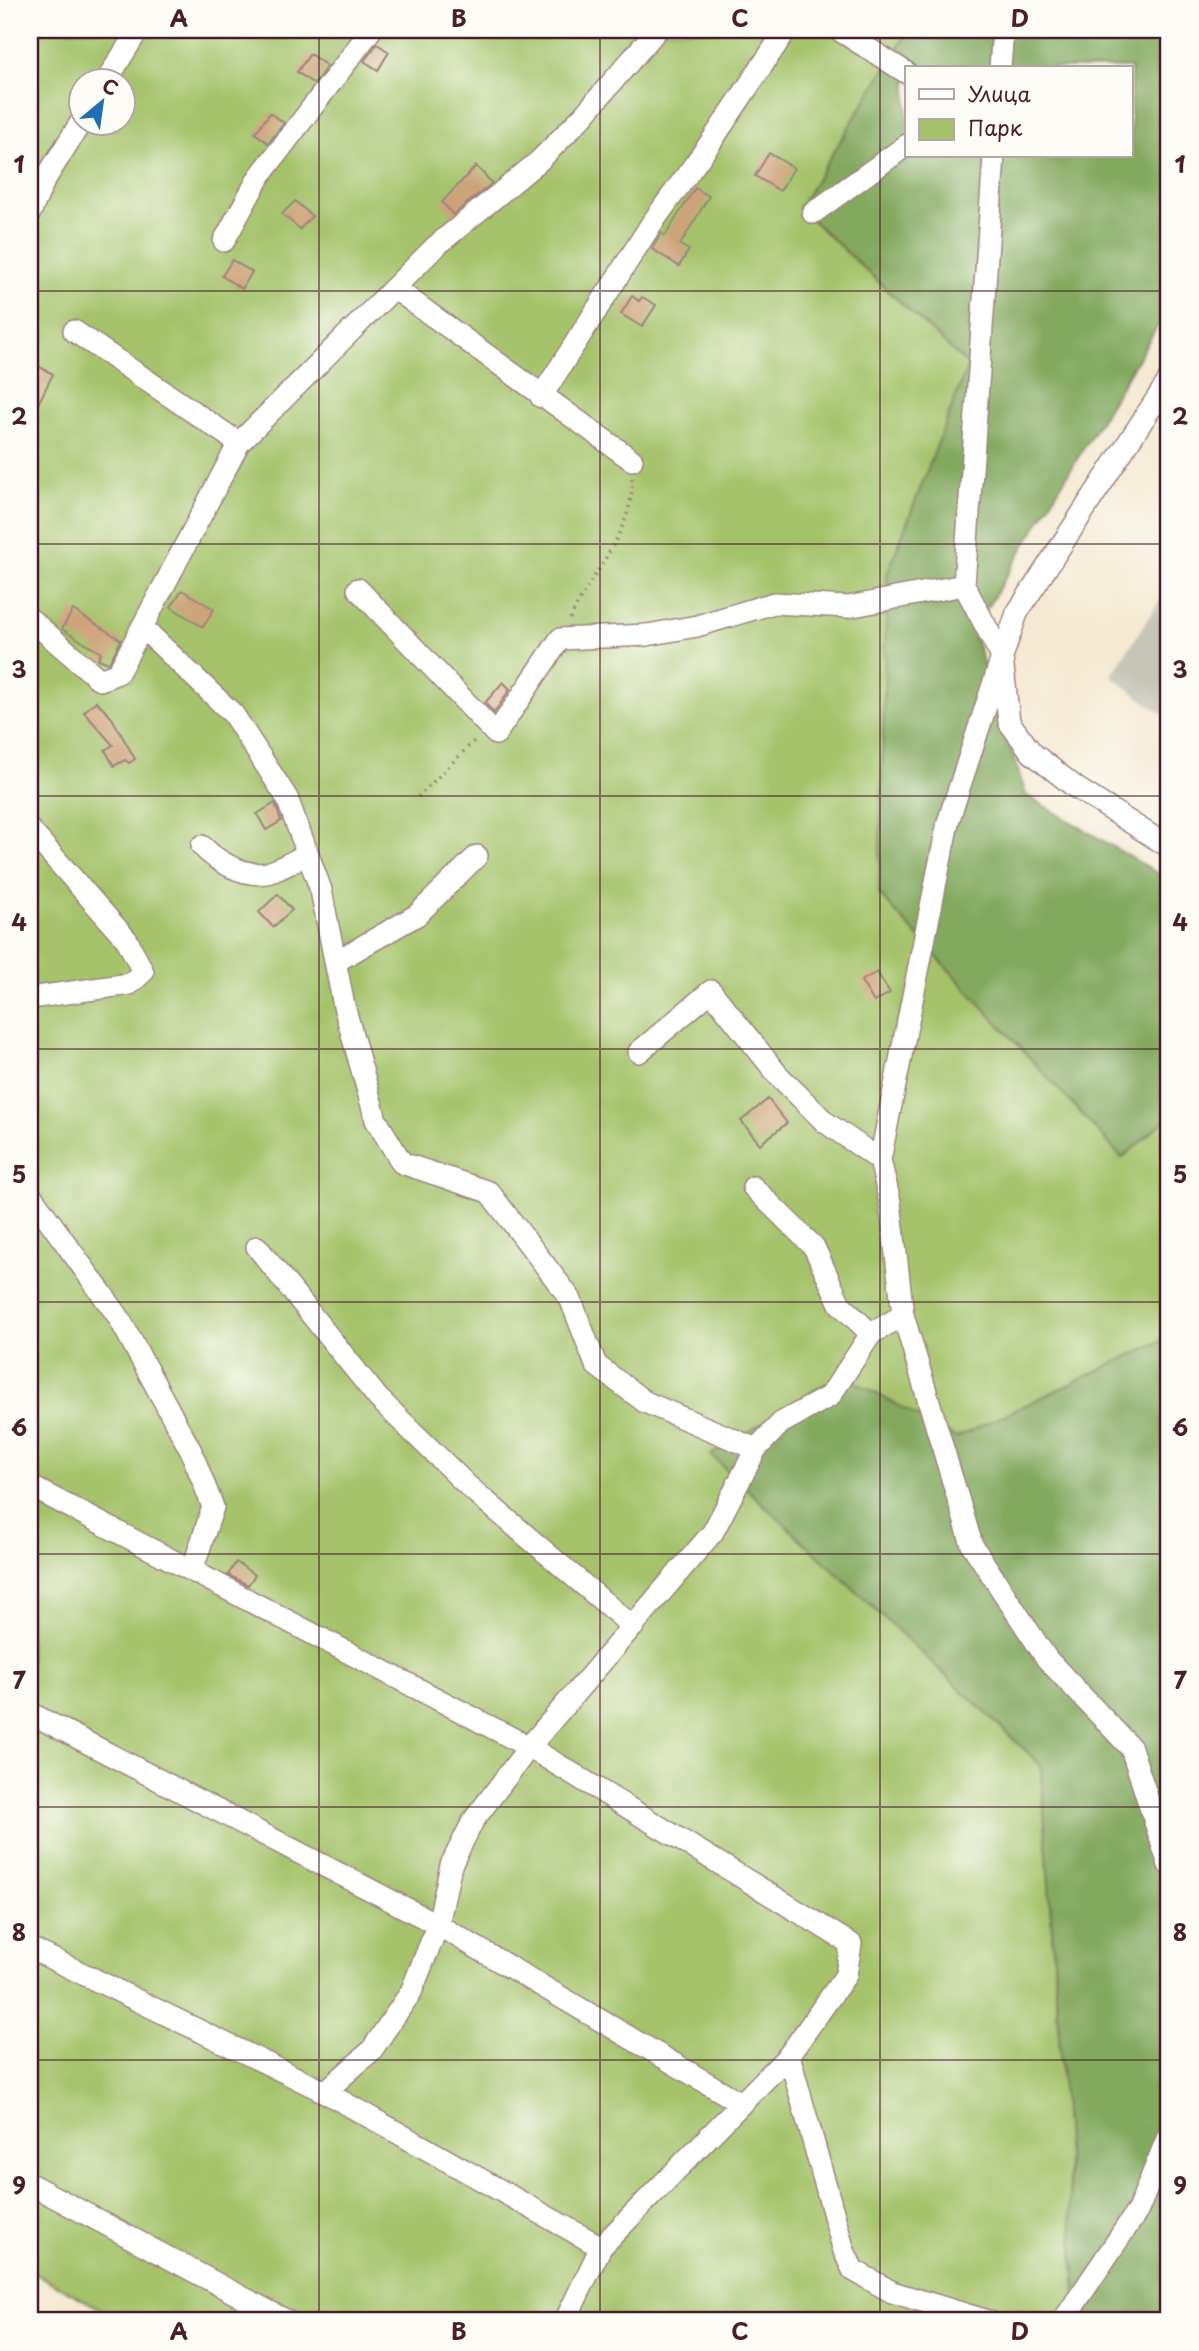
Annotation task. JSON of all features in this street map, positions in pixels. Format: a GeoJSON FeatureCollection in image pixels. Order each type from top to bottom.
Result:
{"type":"FeatureCollection","features":[{"type":"Feature","properties":{"kind":"lane"},"geometry":{"type":"LineString","coordinates":[[116,66],[138,30]]}},
{"type":"Feature","properties":{"kind":"lane"},"geometry":{"type":"LineString","coordinates":[[224,241],[259,177],[371,30]]}},
{"type":"Feature","properties":{"kind":"lane"},"geometry":{"type":"LineString","coordinates":[[30,618],[100,680],[118,673],[239,443],[436,246],[539,161],[583,116],[657,30]]}},
{"type":"Feature","properties":{"kind":"lane"},"geometry":{"type":"LineString","coordinates":[[541,397],[652,223],[711,142],[786,30]]}},
{"type":"Feature","properties":{"kind":"lane"},"geometry":{"type":"LineString","coordinates":[[839,30],[905,72]]}},
{"type":"Feature","properties":{"kind":"lane"},"geometry":{"type":"LineString","coordinates":[[1000,66],[1003,30]]}},
{"type":"Feature","properties":{"kind":"lane"},"geometry":{"type":"LineString","coordinates":[[30,213],[44,181],[71,136]]}},
{"type":"Feature","properties":{"kind":"lane"},"geometry":{"type":"LineString","coordinates":[[813,214],[905,146]]}},
{"type":"Feature","properties":{"kind":"lane"},"geometry":{"type":"LineString","coordinates":[[994,158],[964,585],[1002,657],[1009,722],[1032,753],[1075,787],[1169,847]]}},
{"type":"Feature","properties":{"kind":"lane"},"geometry":{"type":"LineString","coordinates":[[394,288],[541,397],[632,460]]}},
{"type":"Feature","properties":{"kind":"lane"},"geometry":{"type":"LineString","coordinates":[[74,331],[239,443]]}},
{"type":"Feature","properties":{"kind":"lane"},"geometry":{"type":"LineString","coordinates":[[1169,380],[1017,613],[948,822],[880,1160],[890,1202],[903,1315],[972,1545],[1047,1659],[1131,1748],[1169,1865]]}},
{"type":"Feature","properties":{"kind":"lane"},"geometry":{"type":"LineString","coordinates":[[358,589],[496,734],[560,639],[647,635],[697,626],[774,603],[848,607],[964,585]]}},
{"type":"Feature","properties":{"kind":"lane"},"geometry":{"type":"LineString","coordinates":[[142,627],[233,714],[287,798],[321,890],[335,962],[376,1119],[402,1163],[489,1192],[570,1298],[596,1365],[645,1402],[756,1449]]}},
{"type":"Feature","properties":{"kind":"lane"},"geometry":{"type":"LineString","coordinates":[[30,830],[127,940],[143,972],[130,984],[30,998]]}},
{"type":"Feature","properties":{"kind":"lane"},"geometry":{"type":"LineString","coordinates":[[202,846],[210,855],[238,870],[266,873],[307,854]]}},
{"type":"Feature","properties":{"kind":"lane"},"geometry":{"type":"LineString","coordinates":[[335,962],[417,915],[477,856]]}},
{"type":"Feature","properties":{"kind":"lane"},"geometry":{"type":"LineString","coordinates":[[639,1052],[711,991],[778,1075],[825,1122],[880,1160]]}},
{"type":"Feature","properties":{"kind":"lane"},"geometry":{"type":"LineString","coordinates":[[753,1187],[814,1247],[840,1304],[871,1334]]}},
{"type":"Feature","properties":{"kind":"lane"},"geometry":{"type":"LineString","coordinates":[[30,1194],[118,1316],[191,1451],[213,1507],[192,1571]]}},
{"type":"Feature","properties":{"kind":"lane"},"geometry":{"type":"LineString","coordinates":[[257,1247],[378,1398],[468,1486],[632,1627]]}},
{"type":"Feature","properties":{"kind":"lane"},"geometry":{"type":"LineString","coordinates":[[325,2092],[371,2051],[411,1992],[438,1926],[451,1865],[473,1821],[529,1747],[713,1532],[756,1449],[781,1423],[830,1396],[871,1334],[903,1315]]}},
{"type":"Feature","properties":{"kind":"lane"},"geometry":{"type":"LineString","coordinates":[[30,1486],[529,1747],[851,1944],[846,1975],[789,2055],[601,2247],[565,2321]]}},
{"type":"Feature","properties":{"kind":"lane"},"geometry":{"type":"LineString","coordinates":[[30,1713],[438,1926],[741,2103]]}},
{"type":"Feature","properties":{"kind":"lane"},"geometry":{"type":"LineString","coordinates":[[30,1948],[325,2092],[601,2247]]}},
{"type":"Feature","properties":{"kind":"lane"},"geometry":{"type":"LineString","coordinates":[[789,2055],[844,2251],[853,2270],[892,2292],[988,2321]]}},
{"type":"Feature","properties":{"kind":"lane"},"geometry":{"type":"LineString","coordinates":[[1063,2321],[1138,2210],[1169,2134]]}},
{"type":"Feature","properties":{"kind":"lane"},"geometry":{"type":"LineString","coordinates":[[30,2184],[288,2321]]}},
{"type":"Feature","properties":{"kind":"path"},"geometry":{"type":"LineString","coordinates":[[560,639],[576,605],[612,547],[633,500],[632,460]]}},
{"type":"Feature","properties":{"kind":"path"},"geometry":{"type":"LineString","coordinates":[[418,797],[489,727]]}},
{"type":"Feature","properties":{"kind":"shaded area"},"geometry":{"type":"Polygon","coordinates":[[[1169,586],[1169,719],[1111,676],[1169,586]]]}},
{"type":"Feature","properties":{"kind":"green space"},"geometry":{"type":"Polygon","coordinates":[[[30,30],[909,30],[799,208],[968,365],[887,575],[1122,1157],[1169,1117],[1169,1337],[956,1438],[841,1375],[711,1455],[1041,1765],[1078,2321],[123,2321],[30,2271],[30,30]]]}},
{"type":"Feature","properties":{"kind":"green space"},"geometry":{"type":"Polygon","coordinates":[[[909,30],[1169,30],[1169,307],[973,631],[1026,795],[1169,880],[1169,1117],[1122,1158],[879,894],[887,575],[968,365],[799,208],[909,30]]]}},
{"type":"Feature","properties":{"kind":"green space"},"geometry":{"type":"Polygon","coordinates":[[[1169,1337],[1169,2321],[1078,2321],[1041,1765],[711,1455],[841,1374],[956,1438],[1169,1337]]]}},
{"type":"Feature","properties":{"kind":"building"},"geometry":{"type":"Polygon","coordinates":[[[377,44],[389,52],[378,70],[364,61],[377,44]]]}},
{"type":"Feature","properties":{"kind":"building"},"geometry":{"type":"Polygon","coordinates":[[[310,54],[327,66],[314,84],[297,72],[310,54]]]}},
{"type":"Feature","properties":{"kind":"building"},"geometry":{"type":"Polygon","coordinates":[[[270,113],[284,123],[268,143],[255,133],[270,113]]]}},
{"type":"Feature","properties":{"kind":"building"},"geometry":{"type":"Polygon","coordinates":[[[769,153],[794,168],[780,191],[755,176],[769,153]]]}},
{"type":"Feature","properties":{"kind":"building"},"geometry":{"type":"Polygon","coordinates":[[[476,166],[492,183],[453,215],[442,202],[476,166]]]}},
{"type":"Feature","properties":{"kind":"building"},"geometry":{"type":"Polygon","coordinates":[[[695,188],[709,196],[680,245],[689,250],[679,266],[652,249],[661,233],[665,236],[695,188]]]}},
{"type":"Feature","properties":{"kind":"building"},"geometry":{"type":"Polygon","coordinates":[[[295,201],[312,216],[300,229],[282,214],[295,201]]]}},
{"type":"Feature","properties":{"kind":"building"},"geometry":{"type":"Polygon","coordinates":[[[232,260],[252,272],[242,289],[222,276],[232,260]]]}},
{"type":"Feature","properties":{"kind":"building"},"geometry":{"type":"Polygon","coordinates":[[[632,296],[639,301],[642,297],[656,305],[642,327],[621,314],[632,296]]]}},
{"type":"Feature","properties":{"kind":"building"},"geometry":{"type":"Polygon","coordinates":[[[30,362],[53,374],[30,420],[30,362]]]}},
{"type":"Feature","properties":{"kind":"building"},"geometry":{"type":"Polygon","coordinates":[[[182,590],[214,609],[203,627],[171,607],[182,590]]]}},
{"type":"Feature","properties":{"kind":"building"},"geometry":{"type":"Polygon","coordinates":[[[73,610],[121,640],[109,663],[98,659],[101,653],[62,629],[73,610]]]}},
{"type":"Feature","properties":{"kind":"building"},"geometry":{"type":"Polygon","coordinates":[[[503,682],[510,689],[494,713],[485,703],[503,682]]]}},
{"type":"Feature","properties":{"kind":"building"},"geometry":{"type":"Polygon","coordinates":[[[96,701],[112,718],[135,759],[129,763],[125,760],[114,766],[105,750],[113,745],[84,712],[96,701]]]}},
{"type":"Feature","properties":{"kind":"building"},"geometry":{"type":"Polygon","coordinates":[[[275,803],[281,821],[266,830],[257,814],[275,803]]]}},
{"type":"Feature","properties":{"kind":"building"},"geometry":{"type":"Polygon","coordinates":[[[278,894],[292,910],[273,927],[259,912],[278,894]]]}},
{"type":"Feature","properties":{"kind":"building"},"geometry":{"type":"Polygon","coordinates":[[[877,972],[890,993],[874,1002],[861,981],[877,972]]]}},
{"type":"Feature","properties":{"kind":"building"},"geometry":{"type":"Polygon","coordinates":[[[768,1099],[787,1123],[760,1144],[741,1121],[768,1099]]]}},
{"type":"Feature","properties":{"kind":"building"},"geometry":{"type":"Polygon","coordinates":[[[236,1562],[255,1575],[248,1585],[228,1575],[236,1562]]]}}]}
